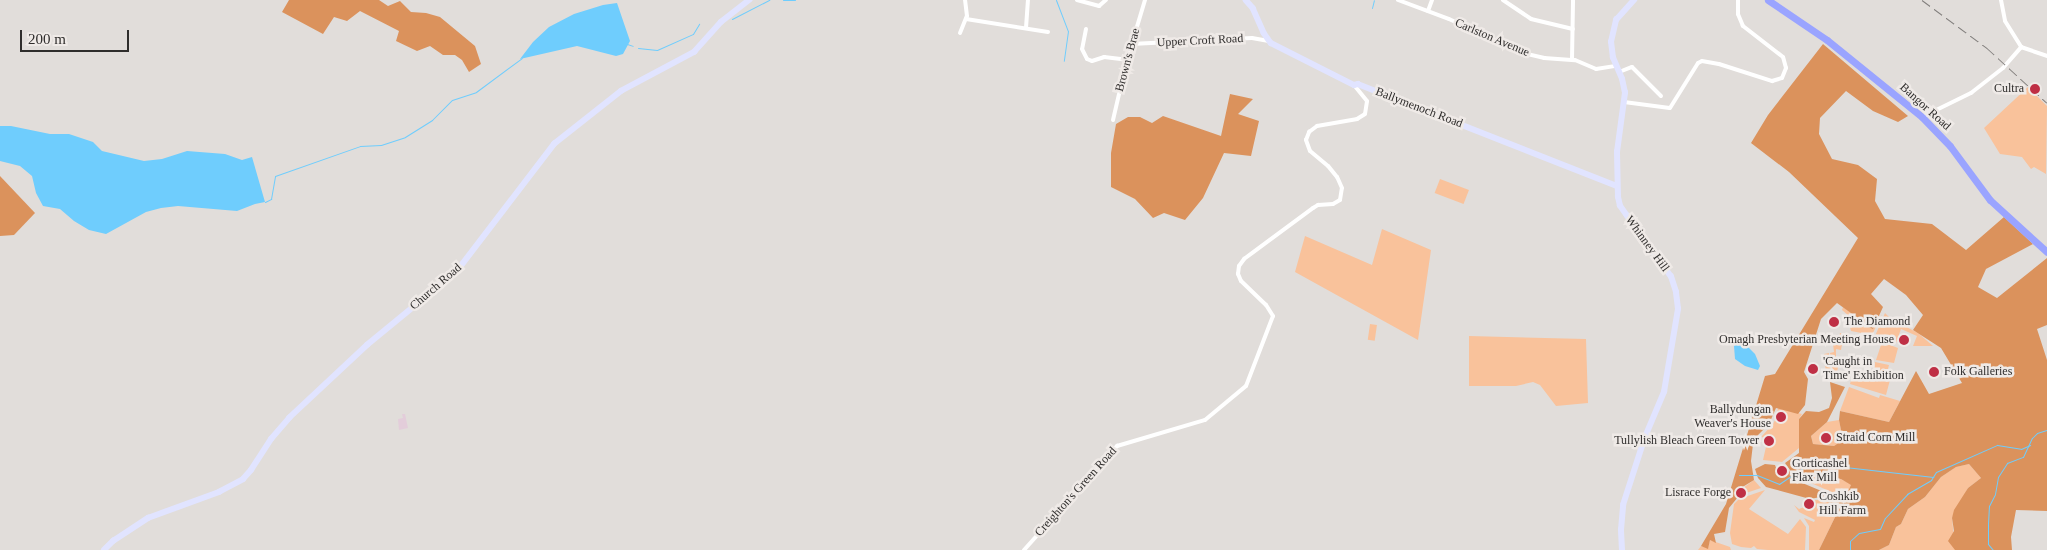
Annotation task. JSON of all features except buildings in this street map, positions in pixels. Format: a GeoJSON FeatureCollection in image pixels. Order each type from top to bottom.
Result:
{"type":"FeatureCollection","features":[{"type":"Feature","properties":{"kind":"highway","name":"Bangor Road"},"geometry":{"type":"LineString","coordinates":[[1768,0],[1827,40],[1922,117],[1950,146],[1990,200],[2047,252]]}},
{"type":"Feature","properties":{"kind":"street","name":"Church Road"},"geometry":{"type":"LineString","coordinates":[[104,550],[113,541],[148,518],[219,492],[243,479],[271,439],[289,418],[367,345],[457,271],[554,144],[621,90],[694,52],[724,19],[749,0]]}},
{"type":"Feature","properties":{"kind":"street"},"geometry":{"type":"LineString","coordinates":[[960,33],[968,9],[965,0]]}},
{"type":"Feature","properties":{"kind":"street"},"geometry":{"type":"LineString","coordinates":[[1026,28],[1028,0]]}},
{"type":"Feature","properties":{"kind":"street"},"geometry":{"type":"LineString","coordinates":[[1078,0],[1098,6],[1106,0]]}},
{"type":"Feature","properties":{"kind":"street","name":"Brown's Brae"},"geometry":{"type":"LineString","coordinates":[[1113,120],[1127,60],[1145,0]]}},
{"type":"Feature","properties":{"kind":"street"},"geometry":{"type":"LineString","coordinates":[[1246,0],[1253,8],[1269,41]]}},
{"type":"Feature","properties":{"kind":"street","name":"Carlston Avenue"},"geometry":{"type":"LineString","coordinates":[[1398,0],[1428,11],[1523,53],[1544,58],[1572,59],[1596,69],[1616,66]]}},
{"type":"Feature","properties":{"kind":"street"},"geometry":{"type":"LineString","coordinates":[[1428,11],[1432,0]]}},
{"type":"Feature","properties":{"kind":"street"},"geometry":{"type":"LineString","coordinates":[[1503,0],[1531,19],[1573,29]]}},
{"type":"Feature","properties":{"kind":"street"},"geometry":{"type":"LineString","coordinates":[[1572,59],[1573,0]]}},
{"type":"Feature","properties":{"kind":"street","name":"Whinney Hill"},"geometry":{"type":"LineString","coordinates":[[1622,550],[1621,530],[1624,505],[1645,437],[1664,392],[1678,309],[1676,292],[1671,277],[1620,206],[1617,186],[1617,152],[1624,102],[1623,84],[1612,48],[1614,27],[1621,14],[1634,0]]}},
{"type":"Feature","properties":{"kind":"street"},"geometry":{"type":"LineString","coordinates":[[1624,102],[1670,108],[1698,62],[1702,61],[1719,64],[1772,81],[1783,76],[1786,66],[1783,57],[1744,26],[1738,14],[1738,0]]}},
{"type":"Feature","properties":{"kind":"street"},"geometry":{"type":"LineString","coordinates":[[2001,0],[2004,22],[2021,48],[2047,56]]}},
{"type":"Feature","properties":{"kind":"street"},"geometry":{"type":"LineString","coordinates":[[966,19],[1048,32]]}},
{"type":"Feature","properties":{"kind":"street"},"geometry":{"type":"LineString","coordinates":[[1086,29],[1082,49],[1088,60],[1104,57],[1127,60]]}},
{"type":"Feature","properties":{"kind":"street","name":"Upper Croft Road"},"geometry":{"type":"LineString","coordinates":[[1132,44],[1252,38],[1269,41]]}},
{"type":"Feature","properties":{"kind":"street","name":"Ballymenoch Road"},"geometry":{"type":"LineString","coordinates":[[1269,41],[1354,85],[1358,84],[1617,186]]}},
{"type":"Feature","properties":{"kind":"street"},"geometry":{"type":"LineString","coordinates":[[1922,117],[1972,93],[2005,66],[2021,48]]}},
{"type":"Feature","properties":{"kind":"street"},"geometry":{"type":"LineString","coordinates":[[1619,72],[1632,67],[1661,96]]}},
{"type":"Feature","properties":{"kind":"street","name":"Creighton's Green Road"},"geometry":{"type":"LineString","coordinates":[[1024,550],[1117,446],[1205,420],[1246,386],[1274,316],[1271,310],[1241,281],[1238,274],[1239,266],[1244,259],[1313,208],[1318,205],[1333,204],[1340,200],[1342,188],[1337,177],[1328,166],[1310,151],[1306,140],[1309,132],[1316,126],[1355,120],[1365,114],[1368,101],[1354,85]]}},
{"type":"Feature","properties":{"kind":"shaded area"},"geometry":{"type":"Polygon","coordinates":[[[289,0],[379,0],[388,6],[400,1],[411,12],[426,13],[440,17],[475,46],[481,64],[469,72],[462,60],[455,55],[443,55],[430,46],[417,51],[396,41],[399,31],[360,11],[347,21],[334,17],[323,34],[282,12],[289,0]]]}},
{"type":"Feature","properties":{"kind":"shaded area"},"geometry":{"type":"Polygon","coordinates":[[[1823,44],[1908,116],[1898,122],[1873,111],[1846,91],[1820,118],[1819,134],[1832,159],[1858,165],[1877,179],[1875,201],[1885,219],[1932,224],[1966,250],[2004,217],[2033,244],[1986,269],[1978,287],[1997,298],[2047,258],[2047,325],[2037,329],[2047,360],[2047,511],[2016,510],[2011,537],[2012,550],[1955,550],[1948,541],[1954,531],[1952,518],[1954,510],[1968,488],[1981,478],[1969,464],[1956,467],[1941,477],[1925,497],[1908,509],[1901,524],[1896,527],[1889,545],[1879,550],[1819,550],[1839,509],[1823,499],[1844,501],[1851,485],[1841,479],[1804,475],[1800,482],[1831,495],[1810,499],[1766,487],[1758,478],[1755,469],[1765,464],[1775,465],[1779,476],[1788,475],[1790,470],[1785,463],[1799,453],[1799,419],[1806,411],[1819,412],[1829,408],[1832,398],[1830,382],[1845,387],[1827,422],[1811,436],[1813,444],[1834,446],[1843,440],[1839,420],[1840,411],[1889,422],[1916,371],[1929,394],[1962,383],[1941,348],[1913,330],[1923,315],[1906,295],[1884,279],[1871,294],[1883,307],[1873,329],[1860,324],[1855,316],[1837,303],[1821,319],[1804,372],[1808,379],[1805,405],[1798,414],[1776,408],[1769,424],[1758,435],[1753,444],[1751,461],[1754,480],[1736,491],[1738,497],[1729,508],[1725,532],[1714,534],[1716,543],[1710,540],[1708,549],[1701,546],[1726,504],[1765,376],[1775,374],[1858,238],[1789,172],[1751,143],[1768,115],[1823,44]]]}},
{"type":"Feature","properties":{"kind":"shaded area"},"geometry":{"type":"Polygon","coordinates":[[[2028,87],[2047,106],[2046,174],[2034,167],[2031,169],[2022,157],[2000,154],[1984,128],[2028,87]]]}},
{"type":"Feature","properties":{"kind":"shaded area"},"geometry":{"type":"Polygon","coordinates":[[[1230,94],[1253,99],[1238,114],[1259,121],[1251,156],[1224,153],[1203,198],[1185,220],[1164,213],[1153,218],[1135,199],[1111,187],[1111,153],[1116,124],[1128,117],[1140,117],[1152,123],[1163,116],[1221,136],[1230,94]]]}},
{"type":"Feature","properties":{"kind":"shaded area"},"geometry":{"type":"Polygon","coordinates":[[[0,176],[35,213],[14,235],[0,236],[0,176]]]}},
{"type":"Feature","properties":{"kind":"shaded area"},"geometry":{"type":"Polygon","coordinates":[[[1440,179],[1469,190],[1464,204],[1435,193],[1440,179]]]}},
{"type":"Feature","properties":{"kind":"shaded area"},"geometry":{"type":"Polygon","coordinates":[[[1382,229],[1431,250],[1418,340],[1295,272],[1305,236],[1372,265],[1382,229]]]}},
{"type":"Feature","properties":{"kind":"shaded area"},"geometry":{"type":"Polygon","coordinates":[[[1843,307],[1855,316],[1860,324],[1873,329],[1882,314],[1872,335],[1851,331],[1850,327],[1856,322],[1842,310],[1843,307]]]}},
{"type":"Feature","properties":{"kind":"shaded area"},"geometry":{"type":"Polygon","coordinates":[[[1885,313],[1891,319],[1918,333],[1933,346],[1913,346],[1917,336],[1901,329],[1896,343],[1875,336],[1885,313]]]}},
{"type":"Feature","properties":{"kind":"shaded area"},"geometry":{"type":"Polygon","coordinates":[[[1370,324],[1377,325],[1375,341],[1368,340],[1370,324]]]}},
{"type":"Feature","properties":{"kind":"shaded area"},"geometry":{"type":"Polygon","coordinates":[[[1840,333],[1850,335],[1850,344],[1838,341],[1840,333]]]}},
{"type":"Feature","properties":{"kind":"shaded area"},"geometry":{"type":"Polygon","coordinates":[[[1469,336],[1586,339],[1588,403],[1556,406],[1540,385],[1533,382],[1516,386],[1469,386],[1469,336]]]}},
{"type":"Feature","properties":{"kind":"shaded area"},"geometry":{"type":"Polygon","coordinates":[[[1882,342],[1898,348],[1894,363],[1876,360],[1882,342]]]}},
{"type":"Feature","properties":{"kind":"shaded area"},"geometry":{"type":"Polygon","coordinates":[[[1833,344],[1842,344],[1841,350],[1836,349],[1836,366],[1838,367],[1836,377],[1833,375],[1830,353],[1834,352],[1833,344]]]}},
{"type":"Feature","properties":{"kind":"shaded area"},"geometry":{"type":"Polygon","coordinates":[[[1829,353],[1831,374],[1826,373],[1824,354],[1829,353]]]}},
{"type":"Feature","properties":{"kind":"shaded area"},"geometry":{"type":"Polygon","coordinates":[[[1875,362],[1889,365],[1888,369],[1891,372],[1874,372],[1875,362]]]}},
{"type":"Feature","properties":{"kind":"shaded area"},"geometry":{"type":"Polygon","coordinates":[[[1852,377],[1869,381],[1870,377],[1890,380],[1886,395],[1850,384],[1852,377]]]}},
{"type":"Feature","properties":{"kind":"shaded area"},"geometry":{"type":"Polygon","coordinates":[[[1849,387],[1879,398],[1880,395],[1900,401],[1889,422],[1840,411],[1849,387]]]}},
{"type":"Feature","properties":{"kind":"shaded area"},"geometry":{"type":"Polygon","coordinates":[[[1778,408],[1802,414],[1799,419],[1799,448],[1782,462],[1763,460],[1768,438],[1761,437],[1776,418],[1784,420],[1785,416],[1777,413],[1778,408]]]}},
{"type":"Feature","properties":{"kind":"shaded area"},"geometry":{"type":"Polygon","coordinates":[[[402,414],[405,414],[408,428],[399,430],[398,419],[403,418],[402,414]]]}},
{"type":"Feature","properties":{"kind":"shaded area"},"geometry":{"type":"Polygon","coordinates":[[[1839,420],[1843,440],[1841,443],[1834,446],[1813,444],[1811,436],[1827,422],[1839,420]]]}},
{"type":"Feature","properties":{"kind":"shaded area"},"geometry":{"type":"Polygon","coordinates":[[[1969,464],[1981,478],[1968,488],[1952,518],[1955,550],[1879,550],[1889,545],[1896,527],[1901,524],[1908,509],[1925,497],[1941,477],[1956,467],[1969,464]]]}},
{"type":"Feature","properties":{"kind":"shaded area"},"geometry":{"type":"Polygon","coordinates":[[[1804,475],[1841,479],[1852,485],[1845,498],[1802,479],[1804,475]]]}},
{"type":"Feature","properties":{"kind":"shaded area"},"geometry":{"type":"Polygon","coordinates":[[[1754,480],[1761,488],[1746,493],[1743,488],[1754,480]]]}},
{"type":"Feature","properties":{"kind":"shaded area"},"geometry":{"type":"Polygon","coordinates":[[[1765,490],[1749,509],[1788,534],[1800,519],[1806,527],[1805,550],[1768,550],[1757,549],[1754,546],[1751,548],[1732,544],[1730,533],[1734,504],[1739,499],[1765,490]]]}},
{"type":"Feature","properties":{"kind":"shaded area"},"geometry":{"type":"Polygon","coordinates":[[[1823,499],[1839,509],[1819,550],[1809,550],[1809,526],[1804,518],[1814,522],[1815,520],[1799,512],[1794,505],[1799,509],[1812,504],[1811,501],[1823,499]]]}},
{"type":"Feature","properties":{"kind":"shaded area"},"geometry":{"type":"Polygon","coordinates":[[[1710,540],[1730,547],[1731,550],[1698,550],[1701,546],[1708,548],[1710,540]]]}},
{"type":"Feature","properties":{"kind":"water"},"geometry":{"type":"Polygon","coordinates":[[[617,3],[630,41],[623,54],[616,56],[577,46],[520,59],[533,42],[549,27],[574,14],[603,5],[617,3]]]}},
{"type":"Feature","properties":{"kind":"water"},"geometry":{"type":"Polygon","coordinates":[[[0,126],[11,126],[50,134],[69,134],[93,142],[102,151],[144,161],[162,159],[187,151],[225,154],[242,160],[252,157],[265,202],[237,211],[178,206],[161,208],[146,212],[106,234],[89,230],[74,221],[60,209],[43,206],[36,193],[32,176],[20,166],[0,161],[0,126]]]}},
{"type":"Feature","properties":{"kind":"water"},"geometry":{"type":"Polygon","coordinates":[[[1742,341],[1755,354],[1760,366],[1758,370],[1745,366],[1735,359],[1734,346],[1742,341]]]}},
{"type":"Feature","properties":{"kind":"waterway"},"geometry":{"type":"LineString","coordinates":[[732,19],[769,0]]}},
{"type":"Feature","properties":{"kind":"waterway"},"geometry":{"type":"LineString","coordinates":[[783,0],[795,0]]}},
{"type":"Feature","properties":{"kind":"waterway"},"geometry":{"type":"LineString","coordinates":[[1056,0],[1068,31],[1064,61]]}},
{"type":"Feature","properties":{"kind":"waterway"},"geometry":{"type":"LineString","coordinates":[[1372,8],[1374,0]]}},
{"type":"Feature","properties":{"kind":"waterway"},"geometry":{"type":"LineString","coordinates":[[638,48],[657,50],[693,34],[699,24]]}},
{"type":"Feature","properties":{"kind":"waterway"},"geometry":{"type":"LineString","coordinates":[[627,44],[633,46]]}},
{"type":"Feature","properties":{"kind":"waterway"},"geometry":{"type":"LineString","coordinates":[[265,202],[271,199],[275,176],[360,146],[381,145],[405,137],[432,120],[452,100],[476,92],[522,58]]}},
{"type":"Feature","properties":{"kind":"waterway"},"geometry":{"type":"LineString","coordinates":[[1993,550],[1988,544],[1989,506],[1995,494],[1998,477],[2007,463],[2023,457],[2032,438],[2037,433],[2047,430]]}},
{"type":"Feature","properties":{"kind":"waterway"},"geometry":{"type":"LineString","coordinates":[[1850,550],[1850,541],[1859,533],[1880,529],[1885,518],[1907,494],[1931,480],[1936,472],[1997,445],[2021,449],[2030,445]]}},
{"type":"Feature","properties":{"kind":"waterway"},"geometry":{"type":"LineString","coordinates":[[1739,475],[1757,475],[1779,484],[1806,466],[1836,466],[1933,477]]}},
{"type":"Feature","properties":{"kind":"railway"},"geometry":{"type":"LineString","coordinates":[[1922,0],[1987,48],[2047,103]]}},
{"type":"Feature","properties":{"kind":"place","name":"Cultra"},"geometry":{"type":"Point","coordinates":[2035,89]}},
{"type":"Feature","properties":{"kind":"place","name":"The Diamond"},"geometry":{"type":"Point","coordinates":[1834,322]}},
{"type":"Feature","properties":{"kind":"place","name":"Omagh Presbyterian Meeting House"},"geometry":{"type":"Point","coordinates":[1904,340]}},
{"type":"Feature","properties":{"kind":"place","name":"'Caught in Time' Exhibition"},"geometry":{"type":"Point","coordinates":[1813,369]}},
{"type":"Feature","properties":{"kind":"place","name":"Folk Galleries"},"geometry":{"type":"Point","coordinates":[1934,372]}},
{"type":"Feature","properties":{"kind":"place","name":"Ballydungan Weaver's House"},"geometry":{"type":"Point","coordinates":[1781,417]}},
{"type":"Feature","properties":{"kind":"place","name":"Straid Corn Mill"},"geometry":{"type":"Point","coordinates":[1826,438]}},
{"type":"Feature","properties":{"kind":"place","name":"Tullylish Bleach Green Tower"},"geometry":{"type":"Point","coordinates":[1769,441]}},
{"type":"Feature","properties":{"kind":"place","name":"Gorticashel Flax Mill"},"geometry":{"type":"Point","coordinates":[1782,471]}},
{"type":"Feature","properties":{"kind":"place","name":"Lisrace Forge"},"geometry":{"type":"Point","coordinates":[1741,493]}},
{"type":"Feature","properties":{"kind":"place","name":"Coshkib Hill Farm"},"geometry":{"type":"Point","coordinates":[1809,504]}}]}
